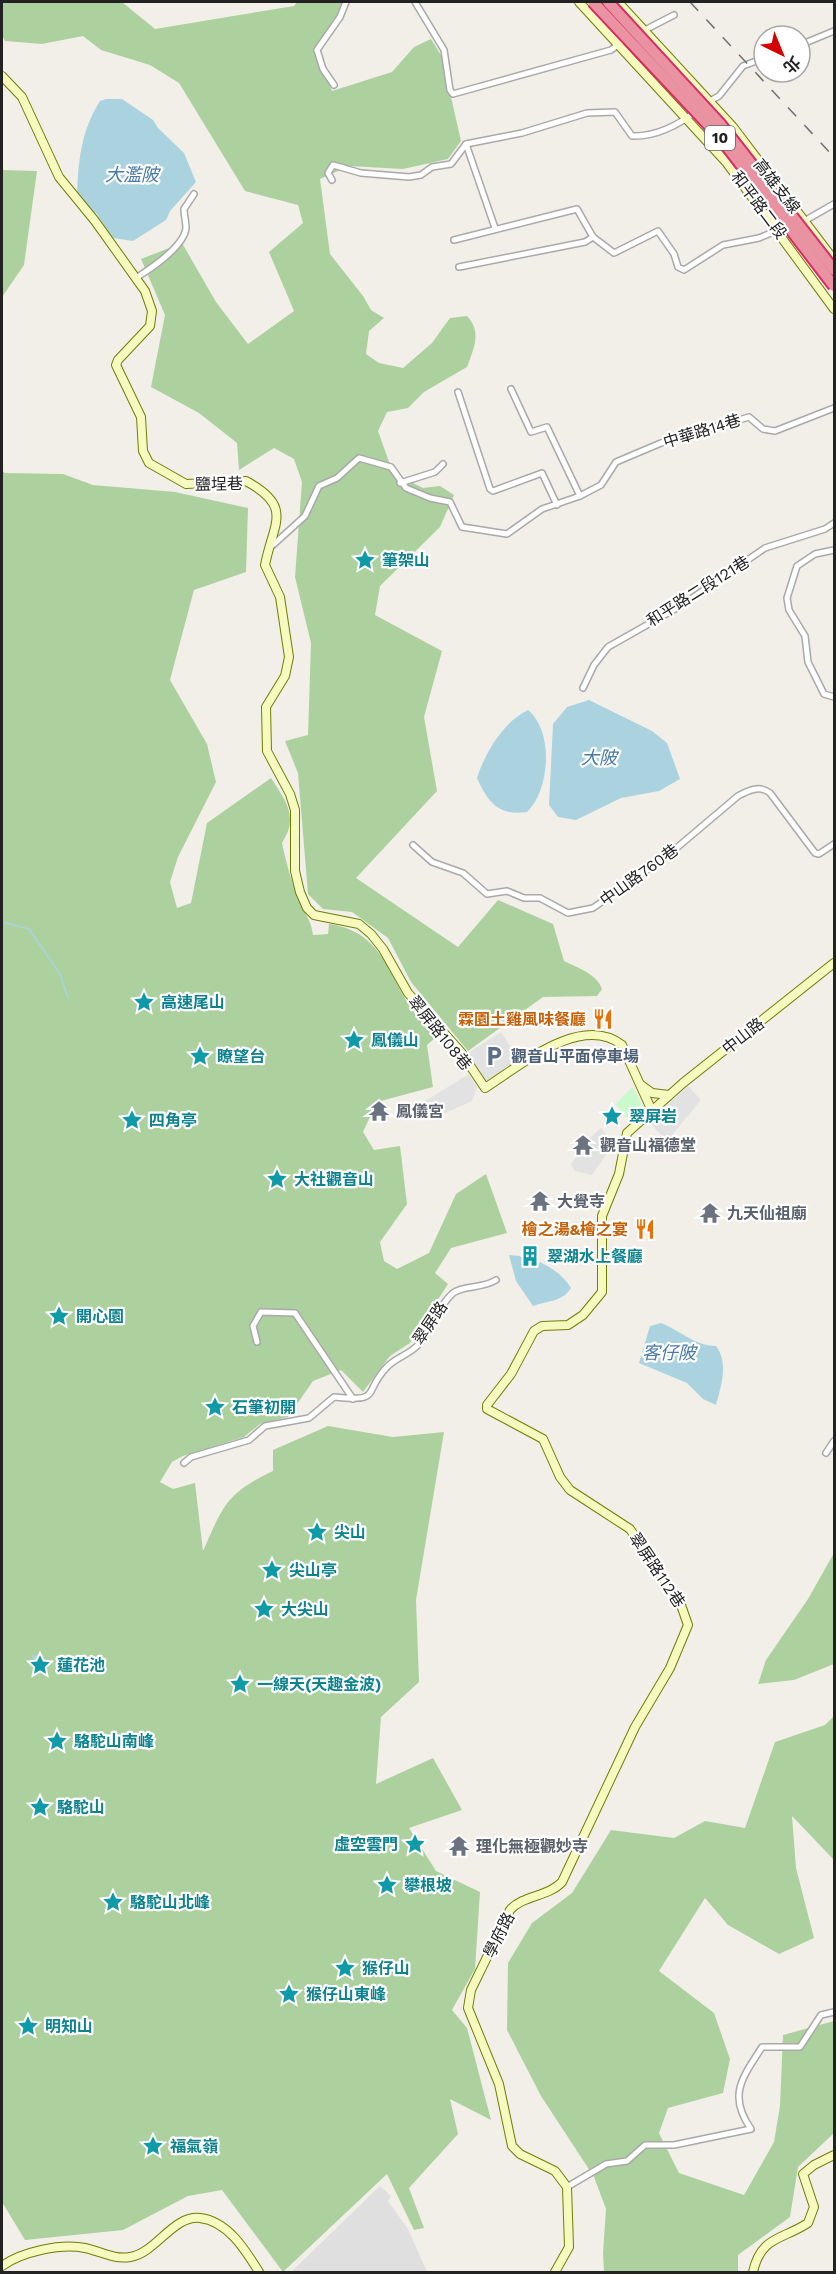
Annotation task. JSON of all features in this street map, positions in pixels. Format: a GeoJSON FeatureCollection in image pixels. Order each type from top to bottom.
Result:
{"type":"FeatureCollection","features":[{"type":"Feature","properties":{"kind":"highway","name":"高雄支線"},"geometry":{"type":"LineString","coordinates":[[593,2],[719,136],[834,286]]}},
{"type":"Feature","properties":{"kind":"highway","name":"高雄支線"},"geometry":{"type":"LineString","coordinates":[[608,2],[721,125],[834,270]]}},
{"type":"Feature","properties":{"kind":"street"},"geometry":{"type":"LineString","coordinates":[[334,85],[323,69],[317,51],[340,17],[346,2]]}},
{"type":"Feature","properties":{"kind":"street"},"geometry":{"type":"LineString","coordinates":[[415,2],[444,50],[450,90],[453,94],[611,50],[618,43],[674,15]]}},
{"type":"Feature","properties":{"kind":"street","name":"和平路二段"},"geometry":{"type":"LineString","coordinates":[[579,2],[688,118],[778,230],[834,309]]}},
{"type":"Feature","properties":{"kind":"street","name":"和平路二段"},"geometry":{"type":"LineString","coordinates":[[618,2],[733,127],[806,220],[834,260]]}},
{"type":"Feature","properties":{"kind":"street"},"geometry":{"type":"LineString","coordinates":[[812,40],[834,31]]}},
{"type":"Feature","properties":{"kind":"street"},"geometry":{"type":"LineString","coordinates":[[332,180],[328,173],[333,165],[351,171],[387,177],[421,175],[432,167],[451,164],[466,144],[522,133],[587,113],[615,112],[632,136],[665,129],[688,118],[708,101],[719,96],[743,66],[752,63]]}},
{"type":"Feature","properties":{"kind":"street","name":"鹽埕巷"},"geometry":{"type":"LineString","coordinates":[[2,76],[22,97],[59,177],[136,278],[151,303],[152,319],[146,333],[127,349],[116,365],[141,417],[144,455],[163,473],[186,484],[242,480],[271,501],[277,510],[278,522],[270,542],[266,568],[280,597],[290,657],[285,676],[266,707],[267,751],[296,810],[295,871],[307,908],[314,915],[344,920]]}},
{"type":"Feature","properties":{"kind":"street"},"geometry":{"type":"LineString","coordinates":[[466,144],[495,228]]}},
{"type":"Feature","properties":{"kind":"street"},"geometry":{"type":"LineString","coordinates":[[136,278],[161,261],[183,234],[186,229],[184,209],[194,194]]}},
{"type":"Feature","properties":{"kind":"street"},"geometry":{"type":"LineString","coordinates":[[806,220],[834,204]]}},
{"type":"Feature","properties":{"kind":"street"},"geometry":{"type":"LineString","coordinates":[[454,240],[495,228],[542,220],[577,209],[593,237],[614,253],[658,231],[674,254],[678,267],[684,270],[723,245],[759,238],[778,230]]}},
{"type":"Feature","properties":{"kind":"street"},"geometry":{"type":"LineString","coordinates":[[459,267],[585,242],[593,237]]}},
{"type":"Feature","properties":{"kind":"street"},"geometry":{"type":"LineString","coordinates":[[511,389],[531,432],[548,427],[580,496]]}},
{"type":"Feature","properties":{"kind":"street"},"geometry":{"type":"LineString","coordinates":[[458,392],[490,489],[493,491],[542,473],[557,505]]}},
{"type":"Feature","properties":{"kind":"street","name":"中華路14巷"},"geometry":{"type":"LineString","coordinates":[[270,542],[273,544],[305,516],[319,486],[337,478],[359,458],[391,467],[400,483],[417,493],[450,502],[462,527],[483,528],[503,534],[511,532],[542,509],[580,496],[601,485],[616,462],[661,443],[749,417],[764,429],[775,430],[834,408]]}},
{"type":"Feature","properties":{"kind":"street"},"geometry":{"type":"LineString","coordinates":[[400,483],[435,472],[442,464]]}},
{"type":"Feature","properties":{"kind":"street","name":"和平路二段121巷"},"geometry":{"type":"LineString","coordinates":[[583,688],[594,665],[608,647],[682,605],[765,548],[825,529],[834,523]]}},
{"type":"Feature","properties":{"kind":"street"},"geometry":{"type":"LineString","coordinates":[[834,550],[815,554],[797,566],[787,598],[789,610],[805,636],[808,662],[824,694],[834,697]]}},
{"type":"Feature","properties":{"kind":"street","name":"中山路760巷"},"geometry":{"type":"LineString","coordinates":[[414,845],[435,864],[463,873],[487,894],[507,891],[524,898],[540,898],[563,911],[574,913],[593,908],[623,888],[667,856],[720,810],[751,790],[763,789],[770,793],[815,853],[819,854],[834,844]]}},
{"type":"Feature","properties":{"kind":"street","name":"翠屏路108巷"},"geometry":{"type":"LineString","coordinates":[[344,920],[359,924],[371,934],[383,949],[408,993],[454,1044],[485,1088],[564,1038],[592,1035],[622,1045],[652,1111]]}},
{"type":"Feature","properties":{"kind":"street","name":"中山路"},"geometry":{"type":"LineString","coordinates":[[652,1111],[834,963]]}},
{"type":"Feature","properties":{"kind":"street"},"geometry":{"type":"LineString","coordinates":[[640,1084],[652,1093],[669,1095]]}},
{"type":"Feature","properties":{"kind":"street","name":"翠屏路112巷"},"geometry":{"type":"LineString","coordinates":[[652,1111],[625,1136],[619,1174],[604,1211],[602,1292],[583,1315],[568,1325],[538,1327],[511,1374],[491,1398],[487,1409],[543,1439],[564,1483],[588,1503],[630,1528],[686,1613]]}},
{"type":"Feature","properties":{"kind":"street","name":"翠屏路"},"geometry":{"type":"LineString","coordinates":[[184,1463],[191,1457],[249,1440],[265,1426],[309,1418],[334,1397],[353,1399],[364,1398],[371,1394],[384,1370],[416,1347],[436,1319],[444,1302],[457,1290],[481,1287],[496,1280]]}},
{"type":"Feature","properties":{"kind":"street"},"geometry":{"type":"LineString","coordinates":[[257,1342],[253,1326],[261,1312],[295,1313],[353,1399]]}},
{"type":"Feature","properties":{"kind":"street"},"geometry":{"type":"LineString","coordinates":[[826,1453],[834,1441]]}},
{"type":"Feature","properties":{"kind":"street","name":"學府路"},"geometry":{"type":"LineString","coordinates":[[567,2187],[555,2171],[520,2154],[513,2146],[498,2084],[470,2016],[469,1996],[510,1910],[517,1903],[554,1889],[562,1882],[635,1727],[684,1641],[688,1625],[686,1613]]}},
{"type":"Feature","properties":{"kind":"street"},"geometry":{"type":"LineString","coordinates":[[559,2270],[570,2240],[567,2187],[606,2164],[627,2161],[645,2145],[674,2145],[751,2129],[742,2117],[739,2084],[762,2047],[800,2047],[821,2015],[834,2012]]}},
{"type":"Feature","properties":{"kind":"street"},"geometry":{"type":"LineString","coordinates":[[753,2272],[758,2255],[767,2244],[808,2223],[814,2207],[803,2174],[814,2165],[834,2155]]}},
{"type":"Feature","properties":{"kind":"street"},"geometry":{"type":"LineString","coordinates":[[2,2266],[17,2258],[70,2247],[86,2248],[118,2258],[135,2256],[179,2225],[200,2218],[222,2227],[237,2240],[259,2272]]}},
{"type":"Feature","properties":{"kind":"shaded area","name":"觀音山平面停車場"},"geometry":{"type":"Polygon","coordinates":[[[501,1032],[519,1060],[486,1081],[468,1053],[501,1032]]]}},
{"type":"Feature","properties":{"kind":"shaded area"},"geometry":{"type":"Polygon","coordinates":[[[469,1074],[477,1087],[472,1101],[434,1118],[427,1118],[419,1108],[422,1103],[469,1074]]]}},
{"type":"Feature","properties":{"kind":"shaded area"},"geometry":{"type":"Polygon","coordinates":[[[688,1086],[701,1100],[667,1141],[649,1122],[688,1086]]]}},
{"type":"Feature","properties":{"kind":"shaded area"},"geometry":{"type":"Polygon","coordinates":[[[601,1128],[614,1143],[592,1175],[575,1171],[571,1165],[584,1143],[601,1128]]]}},
{"type":"Feature","properties":{"kind":"shaded area"},"geometry":{"type":"Polygon","coordinates":[[[380,2186],[391,2196],[388,2201],[408,2229],[427,2272],[291,2272],[380,2186]]]}},
{"type":"Feature","properties":{"kind":"green space"},"geometry":{"type":"Polygon","coordinates":[[[2,2],[122,2],[155,29],[294,6],[297,2],[348,2],[316,45],[332,91],[392,72],[414,47],[431,39],[442,57],[461,141],[448,159],[403,169],[349,166],[320,179],[330,254],[363,296],[371,310],[384,318],[369,331],[366,354],[379,363],[403,368],[432,343],[450,318],[467,316],[472,322],[475,334],[474,347],[467,367],[424,392],[408,408],[387,412],[378,431],[393,473],[423,488],[440,486],[454,495],[440,527],[380,586],[375,615],[442,651],[424,717],[437,791],[356,878],[458,947],[498,900],[553,924],[564,961],[596,979],[602,989],[597,996],[543,997],[468,1051],[411,982],[388,938],[352,912],[323,909],[308,894],[298,773],[285,741],[308,735],[311,643],[295,577],[302,482],[294,459],[274,448],[239,470],[237,443],[199,413],[151,387],[165,315],[141,259],[182,243],[216,302],[248,344],[294,311],[269,252],[303,223],[298,205],[245,191],[179,83],[150,65],[101,50],[83,36],[42,44],[5,41],[2,36],[2,2]]]}},
{"type":"Feature","properties":{"kind":"green space"},"geometry":{"type":"Polygon","coordinates":[[[2,170],[37,171],[24,265],[2,297],[2,170]]]}},
{"type":"Feature","properties":{"kind":"green space"},"geometry":{"type":"Polygon","coordinates":[[[2,471],[5,473],[63,474],[93,485],[175,492],[248,508],[246,572],[194,590],[170,680],[207,744],[216,782],[178,857],[170,882],[177,908],[191,903],[207,823],[271,778],[288,809],[290,825],[282,843],[291,878],[313,935],[328,934],[329,924],[348,929],[363,937],[383,959],[418,1017],[436,1037],[427,1045],[433,1087],[377,1102],[363,1132],[374,1150],[400,1146],[407,1204],[380,1242],[384,1261],[397,1269],[429,1253],[456,1194],[486,1174],[507,1233],[451,1248],[435,1273],[448,1284],[410,1343],[390,1356],[363,1392],[341,1370],[313,1381],[288,1417],[260,1424],[244,1437],[183,1456],[172,1462],[160,1482],[173,1489],[195,1483],[203,1551],[222,1512],[235,1494],[273,1471],[273,1450],[328,1426],[393,1437],[444,1432],[416,1600],[419,1682],[381,1717],[376,1784],[433,1758],[462,1810],[409,1828],[436,1871],[480,1892],[475,1969],[452,2010],[467,2028],[491,2120],[450,2099],[458,2134],[409,2188],[424,2228],[414,2230],[387,2174],[283,2272],[222,2190],[188,2196],[123,2230],[25,2240],[2,2202],[2,471]]]}},
{"type":"Feature","properties":{"kind":"green space"},"geometry":{"type":"Polygon","coordinates":[[[632,1087],[641,1105],[629,1120],[616,1104],[632,1087]]]}},
{"type":"Feature","properties":{"kind":"green space"},"geometry":{"type":"Polygon","coordinates":[[[834,1553],[834,1664],[794,1680],[758,1684],[766,1660],[808,1599],[834,1553]]]}},
{"type":"Feature","properties":{"kind":"green space"},"geometry":{"type":"Polygon","coordinates":[[[834,1716],[834,1860],[792,1816],[796,1868],[814,1938],[779,1954],[728,1925],[705,1898],[659,1971],[714,2013],[730,2059],[723,2093],[668,2108],[659,2133],[679,2173],[744,2195],[774,2142],[780,2106],[783,2035],[834,2021],[834,2133],[798,2167],[790,2217],[738,2255],[738,2272],[604,2272],[606,2209],[594,2177],[541,2096],[507,2030],[508,1963],[532,1923],[572,1893],[611,1830],[674,1838],[705,1821],[745,1828],[775,1742],[825,1725],[834,1716]]]}},
{"type":"Feature","properties":{"kind":"water","name":"大濫陂"},"geometry":{"type":"Polygon","coordinates":[[[122,99],[153,120],[158,128],[184,153],[196,182],[170,211],[166,220],[133,241],[113,238],[96,213],[89,212],[77,197],[78,171],[85,135],[100,101],[122,99]]]}},
{"type":"Feature","properties":{"kind":"water","name":"大陂"},"geometry":{"type":"Polygon","coordinates":[[[589,700],[652,731],[667,743],[680,779],[659,791],[621,798],[576,820],[558,817],[549,805],[553,724],[567,707],[589,700]]]}},
{"type":"Feature","properties":{"kind":"water","name":"大陂"},"geometry":{"type":"Polygon","coordinates":[[[528,710],[542,732],[546,761],[544,776],[541,790],[527,812],[509,812],[490,801],[477,778],[496,739],[511,722],[528,710]]]}},
{"type":"Feature","properties":{"kind":"water"},"geometry":{"type":"Polygon","coordinates":[[[509,1255],[519,1256],[538,1265],[540,1262],[565,1279],[571,1288],[559,1299],[533,1306],[516,1281],[509,1255]]]}},
{"type":"Feature","properties":{"kind":"water","name":"客仔陂"},"geometry":{"type":"Polygon","coordinates":[[[661,1323],[701,1344],[716,1346],[723,1367],[722,1383],[716,1405],[703,1399],[687,1383],[639,1363],[650,1326],[661,1323]]]}},
{"type":"Feature","properties":{"kind":"water","name":"蓮花池"},"geometry":{"type":"Polygon","coordinates":[[[32,1655],[44,1656],[44,1668],[39,1675],[35,1674],[32,1655]]]}},
{"type":"Feature","properties":{"kind":"waterway"},"geometry":{"type":"LineString","coordinates":[[2,922],[29,929],[60,974],[68,998]]}},
{"type":"Feature","properties":{"kind":"railway"},"geometry":{"type":"LineString","coordinates":[[690,2],[834,157]]}},
{"type":"Feature","properties":{"kind":"place","name":"筆架山"},"geometry":{"type":"Point","coordinates":[365,560]}},
{"type":"Feature","properties":{"kind":"place","name":"高速尾山"},"geometry":{"type":"Point","coordinates":[144,1002]}},
{"type":"Feature","properties":{"kind":"place","name":"霖園土雞風味餐廳"},"geometry":{"type":"Point","coordinates":[603,1019]}},
{"type":"Feature","properties":{"kind":"place","name":"鳳儀山"},"geometry":{"type":"Point","coordinates":[354,1040]}},
{"type":"Feature","properties":{"kind":"place","name":"瞭望台"},"geometry":{"type":"Point","coordinates":[200,1056]}},
{"type":"Feature","properties":{"kind":"place","name":"觀音山平面停車場"},"geometry":{"type":"Point","coordinates":[494,1056]}},
{"type":"Feature","properties":{"kind":"place","name":"鳳儀宮"},"geometry":{"type":"Point","coordinates":[379,1111]}},
{"type":"Feature","properties":{"kind":"place","name":"翠屏岩"},"geometry":{"type":"Point","coordinates":[612,1116]}},
{"type":"Feature","properties":{"kind":"place","name":"四角亭"},"geometry":{"type":"Point","coordinates":[132,1120]}},
{"type":"Feature","properties":{"kind":"place","name":"觀音山福德堂"},"geometry":{"type":"Point","coordinates":[583,1145]}},
{"type":"Feature","properties":{"kind":"place","name":"大社觀音山"},"geometry":{"type":"Point","coordinates":[277,1179]}},
{"type":"Feature","properties":{"kind":"place","name":"大覺寺"},"geometry":{"type":"Point","coordinates":[540,1201]}},
{"type":"Feature","properties":{"kind":"place","name":"九天仙祖廟"},"geometry":{"type":"Point","coordinates":[710,1213]}},
{"type":"Feature","properties":{"kind":"place","name":"檜之湯&檜之宴"},"geometry":{"type":"Point","coordinates":[645,1229]}},
{"type":"Feature","properties":{"kind":"place","name":"翠湖水上餐廳"},"geometry":{"type":"Point","coordinates":[530,1256]}},
{"type":"Feature","properties":{"kind":"place","name":"開心園"},"geometry":{"type":"Point","coordinates":[59,1316]}},
{"type":"Feature","properties":{"kind":"place","name":"石筆初開"},"geometry":{"type":"Point","coordinates":[215,1407]}},
{"type":"Feature","properties":{"kind":"place","name":"尖山"},"geometry":{"type":"Point","coordinates":[317,1532]}},
{"type":"Feature","properties":{"kind":"place","name":"尖山亭"},"geometry":{"type":"Point","coordinates":[272,1570]}},
{"type":"Feature","properties":{"kind":"place","name":"大尖山"},"geometry":{"type":"Point","coordinates":[264,1609]}},
{"type":"Feature","properties":{"kind":"place","name":"蓮花池"},"geometry":{"type":"Point","coordinates":[40,1665]}},
{"type":"Feature","properties":{"kind":"place","name":"一線天(天趣金波)"},"geometry":{"type":"Point","coordinates":[240,1684]}},
{"type":"Feature","properties":{"kind":"place","name":"駱駝山南峰"},"geometry":{"type":"Point","coordinates":[57,1741]}},
{"type":"Feature","properties":{"kind":"place","name":"駱駝山"},"geometry":{"type":"Point","coordinates":[40,1807]}},
{"type":"Feature","properties":{"kind":"place","name":"虛空雲門"},"geometry":{"type":"Point","coordinates":[415,1844]}},
{"type":"Feature","properties":{"kind":"place","name":"理化無極觀妙寺"},"geometry":{"type":"Point","coordinates":[459,1846]}},
{"type":"Feature","properties":{"kind":"place","name":"攀根坡"},"geometry":{"type":"Point","coordinates":[387,1885]}},
{"type":"Feature","properties":{"kind":"place","name":"駱駝山北峰"},"geometry":{"type":"Point","coordinates":[113,1902]}},
{"type":"Feature","properties":{"kind":"place","name":"猴仔山"},"geometry":{"type":"Point","coordinates":[345,1968]}},
{"type":"Feature","properties":{"kind":"place","name":"猴仔山東峰"},"geometry":{"type":"Point","coordinates":[289,1994]}},
{"type":"Feature","properties":{"kind":"place","name":"明知山"},"geometry":{"type":"Point","coordinates":[28,2026]}},
{"type":"Feature","properties":{"kind":"place","name":"福氣嶺"},"geometry":{"type":"Point","coordinates":[153,2146]}}]}
